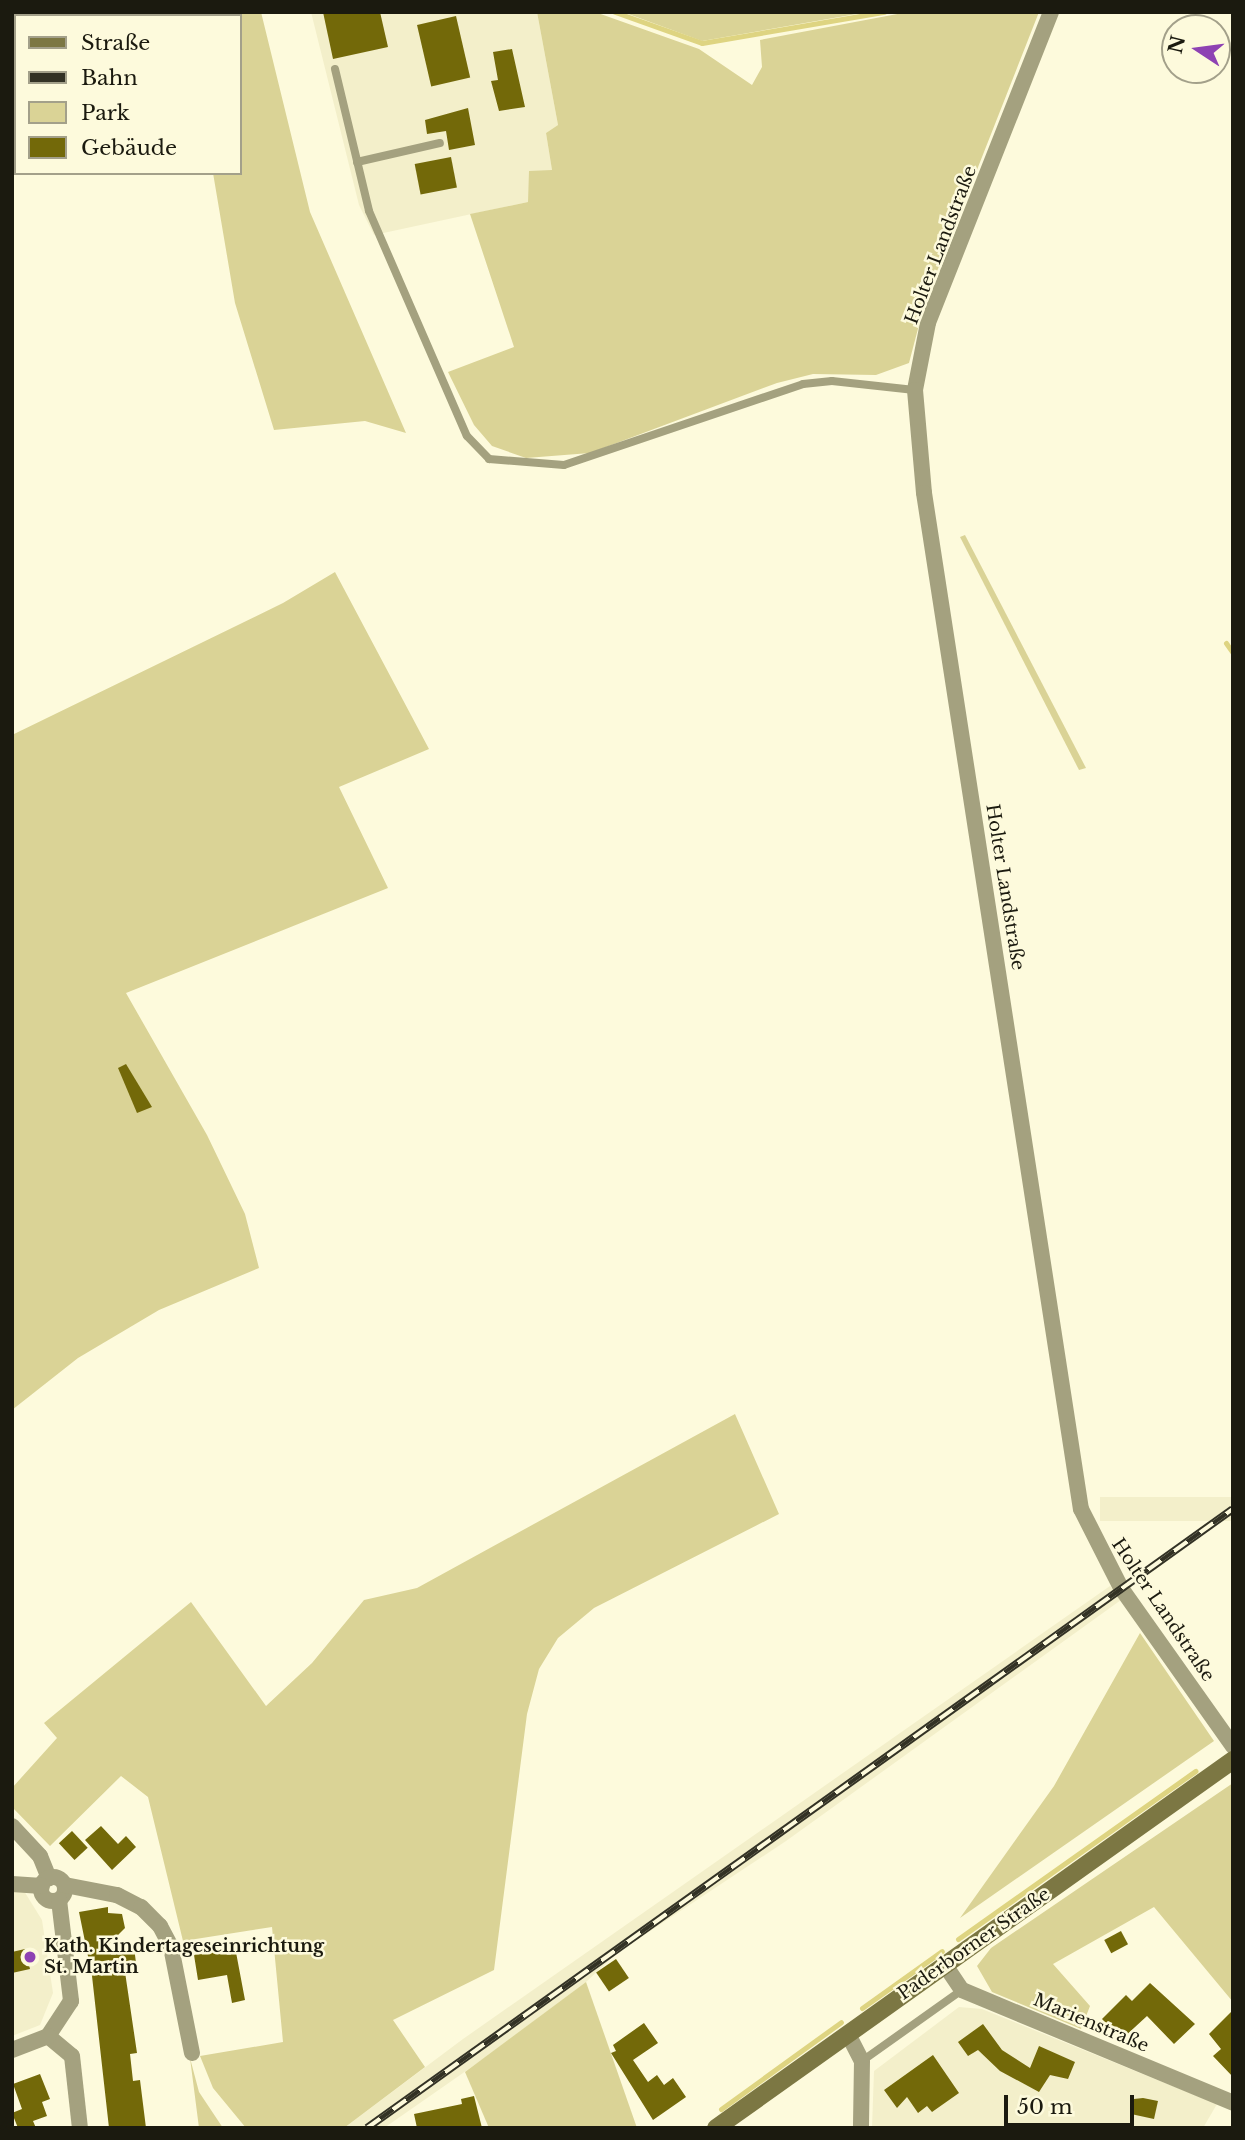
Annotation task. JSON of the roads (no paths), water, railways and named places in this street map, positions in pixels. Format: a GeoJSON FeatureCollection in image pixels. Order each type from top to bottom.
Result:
{"type":"FeatureCollection","features":[{"type":"Feature","properties":{"kind":"main road","name":"Paderborner Straße"},"geometry":{"type":"LineString","coordinates":[[716,2128],[1233,1760]]}},
{"type":"Feature","properties":{"kind":"street","name":"Holter Landstraße"},"geometry":{"type":"LineString","coordinates":[[1051,12],[928,323],[915,390],[924,494],[1081,1509],[1121,1588],[1233,1746]]}},
{"type":"Feature","properties":{"kind":"street"},"geometry":{"type":"LineString","coordinates":[[12,1826],[40,1856],[46,1882],[44,1898],[62,1893],[117,1895],[141,1907],[160,1926],[171,1947],[192,2053]]}},
{"type":"Feature","properties":{"kind":"street"},"geometry":{"type":"LineString","coordinates":[[12,1884],[46,1882],[62,1893]]}},
{"type":"Feature","properties":{"kind":"street"},"geometry":{"type":"LineString","coordinates":[[12,2050],[48,2036],[71,2001],[62,1893]]}},
{"type":"Feature","properties":{"kind":"street"},"geometry":{"type":"LineString","coordinates":[[945,1965],[962,1990]]}},
{"type":"Feature","properties":{"kind":"street","name":"Marienstraße"},"geometry":{"type":"LineString","coordinates":[[962,1990],[1233,2103]]}},
{"type":"Feature","properties":{"kind":"street"},"geometry":{"type":"LineString","coordinates":[[848,2034],[862,2061],[861,2128]]}},
{"type":"Feature","properties":{"kind":"street"},"geometry":{"type":"LineString","coordinates":[[48,2036],[72,2056],[80,2128]]}},
{"type":"Feature","properties":{"kind":"lane"},"geometry":{"type":"LineString","coordinates":[[335,69],[369,211],[467,436],[489,459],[564,465],[803,384],[832,382],[915,390]]}},
{"type":"Feature","properties":{"kind":"lane"},"geometry":{"type":"LineString","coordinates":[[358,162],[440,143]]}},
{"type":"Feature","properties":{"kind":"lane"},"geometry":{"type":"LineString","coordinates":[[862,2061],[962,1990]]}},
{"type":"Feature","properties":{"kind":"waterway"},"geometry":{"type":"LineString","coordinates":[[615,12],[702,43],[884,12]]}},
{"type":"Feature","properties":{"kind":"waterway"},"geometry":{"type":"LineString","coordinates":[[1226,643],[1233,653]]}},
{"type":"Feature","properties":{"kind":"waterway"},"geometry":{"type":"LineString","coordinates":[[958,1939],[1195,1771]]}},
{"type":"Feature","properties":{"kind":"waterway"},"geometry":{"type":"LineString","coordinates":[[862,2008],[942,1951]]}},
{"type":"Feature","properties":{"kind":"waterway"},"geometry":{"type":"LineString","coordinates":[[721,2109],[841,2022]]}},
{"type":"Feature","properties":{"kind":"railway"},"geometry":{"type":"LineString","coordinates":[[367,2128],[1233,1509]]}},
{"type":"Feature","properties":{"kind":"place","name":"Kath. Kindertageseinrichtung St. Martin"},"geometry":{"type":"Point","coordinates":[30,1957]}}]}
